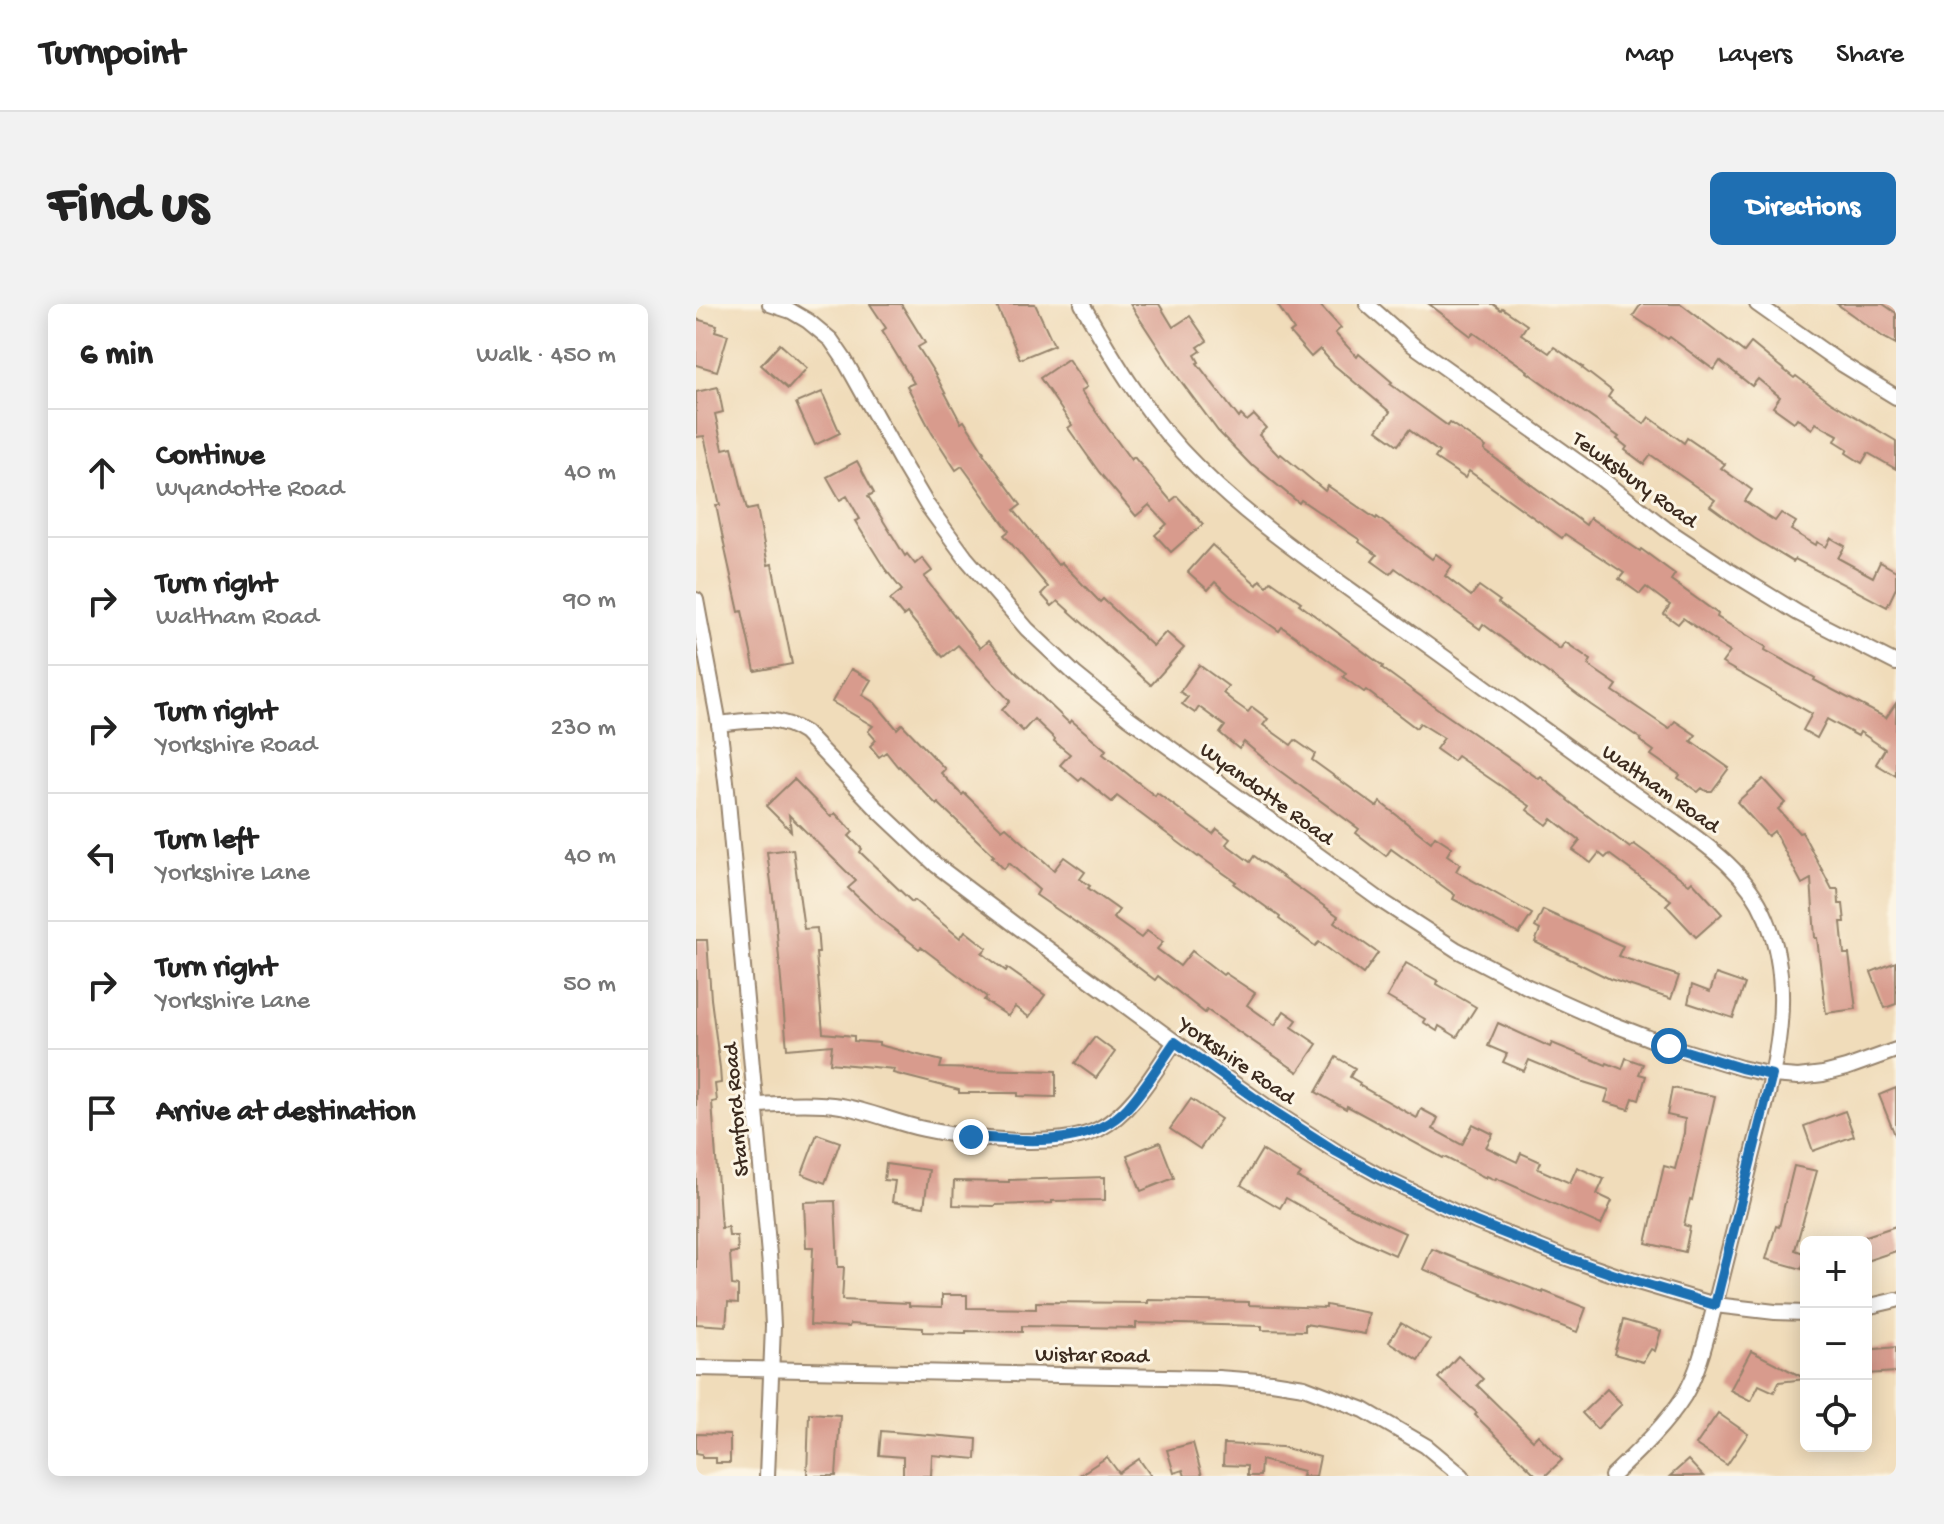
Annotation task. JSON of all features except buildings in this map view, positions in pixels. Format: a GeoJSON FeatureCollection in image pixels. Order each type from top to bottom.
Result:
{"type":"FeatureCollection","features":[{"type":"Feature","properties":{"kind":"street","name":"Wyandotte Road"},"geometry":{"type":"LineString","coordinates":[[770,304],[808,321],[831,340],[927,505],[965,557],[1027,629],[1076,675],[1129,718],[1380,900],[1457,950],[1528,987],[1669,1046],[1741,1068],[1798,1077],[1846,1068],[1896,1050]]}},
{"type":"Feature","properties":{"kind":"street","name":"Waltham Road"},"geometry":{"type":"LineString","coordinates":[[1082,304],[1136,395],[1179,447],[1244,511],[1593,766],[1703,842],[1738,874],[1756,898],[1767,920],[1780,972],[1782,1003],[1777,1047],[1704,1350],[1683,1397],[1665,1422],[1612,1476]]}},
{"type":"Feature","properties":{"kind":"street","name":"Tewksbury Road"},"geometry":{"type":"LineString","coordinates":[[1367,304],[1413,345],[1599,477],[1666,529],[1798,613],[1896,663]]}},
{"type":"Feature","properties":{"kind":"street"},"geometry":{"type":"LineString","coordinates":[[1757,304],[1842,364],[1896,397]]}},
{"type":"Feature","properties":{"kind":"street","name":"Stanford Road"},"geometry":{"type":"LineString","coordinates":[[696,600],[719,724],[727,790],[770,1266],[773,1326],[767,1476]]}},
{"type":"Feature","properties":{"kind":"street","name":"Yorkshire Road"},"geometry":{"type":"LineString","coordinates":[[719,724],[777,720],[805,733],[882,814],[936,865],[1273,1111],[1382,1177],[1476,1222],[1621,1277],[1715,1305],[1800,1313]]}},
{"type":"Feature","properties":{"kind":"street"},"geometry":{"type":"LineString","coordinates":[[756,1105],[804,1103],[839,1106],[922,1129],[971,1137],[1034,1140],[1084,1135],[1100,1128],[1126,1109],[1175,1042]]}},
{"type":"Feature","properties":{"kind":"street"},"geometry":{"type":"LineString","coordinates":[[1872,1306],[1896,1300]]}},
{"type":"Feature","properties":{"kind":"street","name":"Wistar Road"},"geometry":{"type":"LineString","coordinates":[[696,1368],[1218,1378],[1272,1382],[1304,1387],[1364,1410],[1426,1446],[1462,1476]]}},
{"type":"Feature","properties":{"kind":"route"},"geometry":{"type":"LineString","coordinates":[[971,1137],[1054,1139],[1084,1135],[1100,1128],[1126,1109],[1175,1042],[1273,1111],[1382,1177],[1476,1222],[1564,1257],[1715,1305],[1772,1075],[1669,1046]]}}]}
